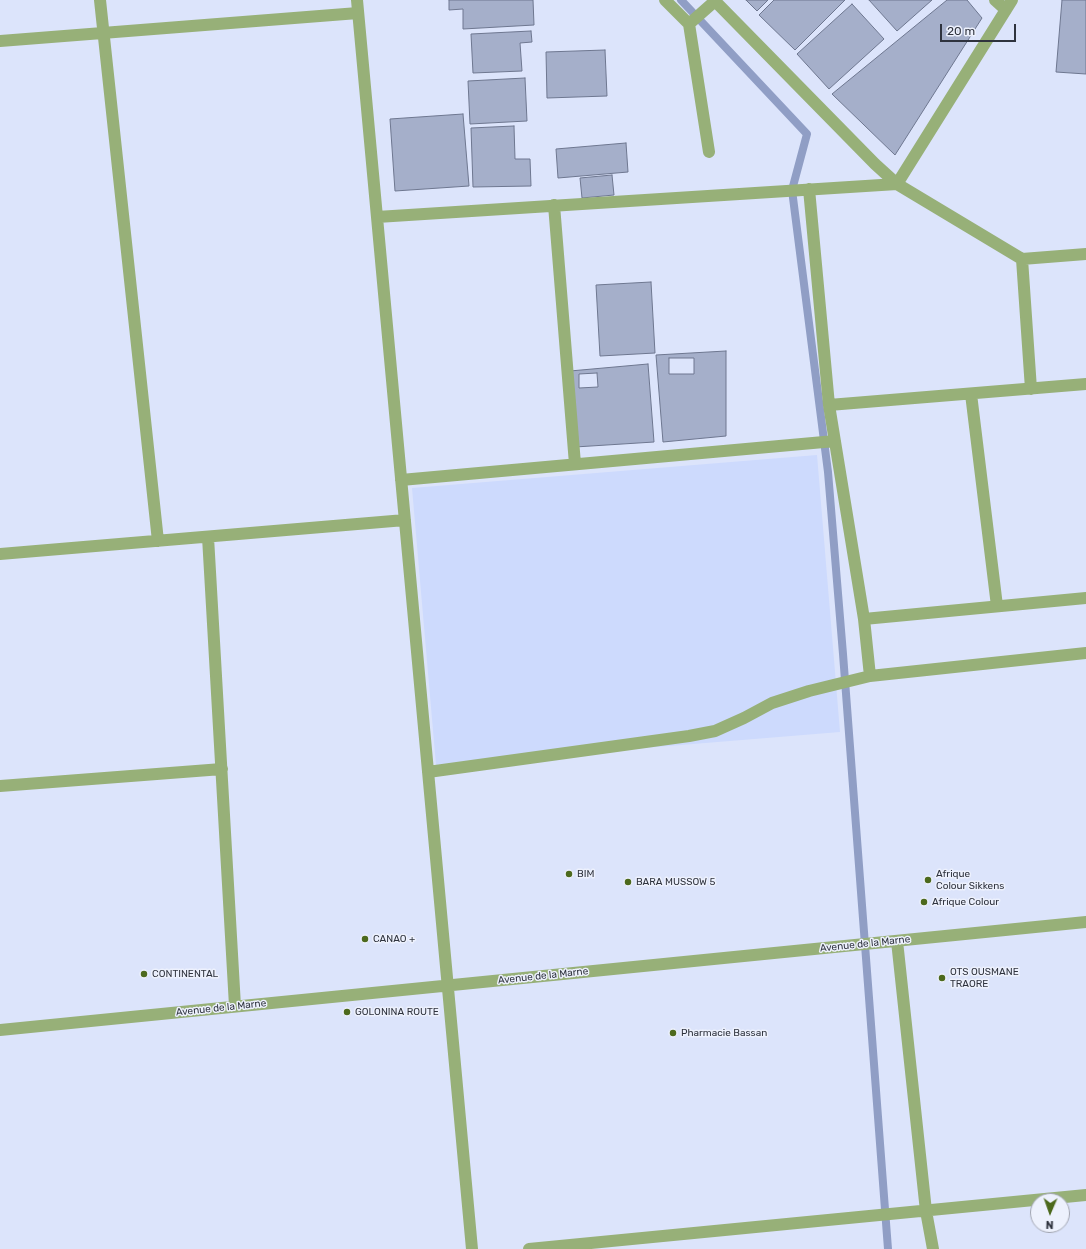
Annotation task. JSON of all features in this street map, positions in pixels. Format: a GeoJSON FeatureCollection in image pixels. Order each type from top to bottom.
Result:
{"type":"FeatureCollection","features":[{"type":"Feature","properties":{"kind":"street"},"geometry":{"type":"LineString","coordinates":[[100,0],[158,541]]}},
{"type":"Feature","properties":{"kind":"street"},"geometry":{"type":"LineString","coordinates":[[357,0],[472,1249]]}},
{"type":"Feature","properties":{"kind":"street"},"geometry":{"type":"LineString","coordinates":[[666,0],[691,23],[708,152]]}},
{"type":"Feature","properties":{"kind":"street"},"geometry":{"type":"LineString","coordinates":[[897,184],[1009,5],[995,0]]}},
{"type":"Feature","properties":{"kind":"street"},"geometry":{"type":"LineString","coordinates":[[691,23],[713,2],[875,164],[897,184],[1022,259],[1086,254]]}},
{"type":"Feature","properties":{"kind":"street"},"geometry":{"type":"LineString","coordinates":[[0,41],[358,13]]}},
{"type":"Feature","properties":{"kind":"street"},"geometry":{"type":"LineString","coordinates":[[377,216],[897,184]]}},
{"type":"Feature","properties":{"kind":"street"},"geometry":{"type":"LineString","coordinates":[[809,189],[829,405],[864,619],[870,676]]}},
{"type":"Feature","properties":{"kind":"street"},"geometry":{"type":"LineString","coordinates":[[554,205],[575,464]]}},
{"type":"Feature","properties":{"kind":"street"},"geometry":{"type":"LineString","coordinates":[[1022,259],[1031,389]]}},
{"type":"Feature","properties":{"kind":"street"},"geometry":{"type":"LineString","coordinates":[[829,405],[1086,384]]}},
{"type":"Feature","properties":{"kind":"street"},"geometry":{"type":"LineString","coordinates":[[971,394],[997,606]]}},
{"type":"Feature","properties":{"kind":"street"},"geometry":{"type":"LineString","coordinates":[[401,480],[835,441]]}},
{"type":"Feature","properties":{"kind":"street"},"geometry":{"type":"LineString","coordinates":[[0,554],[405,520]]}},
{"type":"Feature","properties":{"kind":"street"},"geometry":{"type":"LineString","coordinates":[[208,537],[236,1006]]}},
{"type":"Feature","properties":{"kind":"street"},"geometry":{"type":"LineString","coordinates":[[864,619],[1086,598]]}},
{"type":"Feature","properties":{"kind":"street"},"geometry":{"type":"LineString","coordinates":[[428,772],[689,736],[715,731],[780,700],[809,691],[870,676],[1086,653]]}},
{"type":"Feature","properties":{"kind":"street"},"geometry":{"type":"LineString","coordinates":[[0,786],[222,769]]}},
{"type":"Feature","properties":{"kind":"street","name":"Avenue de la Marne"},"geometry":{"type":"LineString","coordinates":[[0,1030],[1086,922]]}},
{"type":"Feature","properties":{"kind":"street"},"geometry":{"type":"LineString","coordinates":[[897,941],[926,1211],[933,1249]]}},
{"type":"Feature","properties":{"kind":"street"},"geometry":{"type":"LineString","coordinates":[[529,1249],[1086,1195]]}},
{"type":"Feature","properties":{"kind":"shaded area"},"geometry":{"type":"Polygon","coordinates":[[[817,455],[840,732],[436,765],[412,488],[817,455]]]}},
{"type":"Feature","properties":{"kind":"building"},"geometry":{"type":"Polygon","coordinates":[[[449,0],[533,0],[534,25],[463,29],[463,9],[449,10],[449,0]]]}},
{"type":"Feature","properties":{"kind":"building"},"geometry":{"type":"Polygon","coordinates":[[[746,0],[768,0],[757,11],[746,0]]]}},
{"type":"Feature","properties":{"kind":"building"},"geometry":{"type":"Polygon","coordinates":[[[774,0],[845,0],[795,50],[759,15],[774,0]]]}},
{"type":"Feature","properties":{"kind":"building"},"geometry":{"type":"Polygon","coordinates":[[[869,0],[932,0],[897,31],[869,0]]]}},
{"type":"Feature","properties":{"kind":"building"},"geometry":{"type":"Polygon","coordinates":[[[947,0],[967,0],[982,18],[895,155],[832,94],[947,0]]]}},
{"type":"Feature","properties":{"kind":"building"},"geometry":{"type":"Polygon","coordinates":[[[1062,0],[1086,0],[1086,74],[1056,72],[1062,0]]]}},
{"type":"Feature","properties":{"kind":"building"},"geometry":{"type":"Polygon","coordinates":[[[852,4],[884,39],[829,89],[797,54],[852,4]]]}},
{"type":"Feature","properties":{"kind":"building"},"geometry":{"type":"Polygon","coordinates":[[[531,31],[532,42],[520,43],[522,71],[473,73],[471,34],[531,31]]]}},
{"type":"Feature","properties":{"kind":"building"},"geometry":{"type":"Polygon","coordinates":[[[605,50],[607,96],[547,98],[546,52],[605,50]]]}},
{"type":"Feature","properties":{"kind":"building"},"geometry":{"type":"Polygon","coordinates":[[[525,78],[527,121],[470,124],[468,81],[525,78]]]}},
{"type":"Feature","properties":{"kind":"building"},"geometry":{"type":"Polygon","coordinates":[[[463,114],[469,186],[395,191],[390,119],[463,114]]]}},
{"type":"Feature","properties":{"kind":"building"},"geometry":{"type":"Polygon","coordinates":[[[514,126],[515,159],[530,159],[531,186],[473,187],[471,128],[514,126]]]}},
{"type":"Feature","properties":{"kind":"building"},"geometry":{"type":"Polygon","coordinates":[[[626,143],[628,172],[558,178],[556,149],[626,143]]]}},
{"type":"Feature","properties":{"kind":"building"},"geometry":{"type":"Polygon","coordinates":[[[612,175],[614,195],[582,198],[580,178],[612,175]]]}},
{"type":"Feature","properties":{"kind":"building"},"geometry":{"type":"Polygon","coordinates":[[[651,282],[655,353],[600,356],[596,285],[651,282]]]}},
{"type":"Feature","properties":{"kind":"building"},"geometry":{"type":"Polygon","coordinates":[[[726,351],[726,436],[663,442],[656,355],[726,351]],[[669,358],[669,374],[694,374],[694,358],[669,358]]]}},
{"type":"Feature","properties":{"kind":"building"},"geometry":{"type":"Polygon","coordinates":[[[648,364],[654,442],[575,447],[570,371],[648,364]],[[597,373],[579,374],[579,388],[598,387],[597,373]]]}},
{"type":"Feature","properties":{"kind":"waterway"},"geometry":{"type":"LineString","coordinates":[[681,0],[807,134],[792,190],[828,472],[888,1249]]}},
{"type":"Feature","properties":{"kind":"place","name":"BIM"},"geometry":{"type":"Point","coordinates":[569,874]}},
{"type":"Feature","properties":{"kind":"place","name":"Afrique Colour Sikkens"},"geometry":{"type":"Point","coordinates":[928,880]}},
{"type":"Feature","properties":{"kind":"place","name":"BARA MUSSOW 5"},"geometry":{"type":"Point","coordinates":[628,882]}},
{"type":"Feature","properties":{"kind":"place","name":"Afrique Colour"},"geometry":{"type":"Point","coordinates":[924,902]}},
{"type":"Feature","properties":{"kind":"place","name":"CANAO +"},"geometry":{"type":"Point","coordinates":[365,939]}},
{"type":"Feature","properties":{"kind":"place","name":"CONTINENTAL"},"geometry":{"type":"Point","coordinates":[144,974]}},
{"type":"Feature","properties":{"kind":"place","name":"OTS OUSMANE TRAORE"},"geometry":{"type":"Point","coordinates":[942,978]}},
{"type":"Feature","properties":{"kind":"place","name":"GOLONINA ROUTE"},"geometry":{"type":"Point","coordinates":[347,1012]}},
{"type":"Feature","properties":{"kind":"place","name":"Pharmacie Bassan"},"geometry":{"type":"Point","coordinates":[673,1033]}}]}
